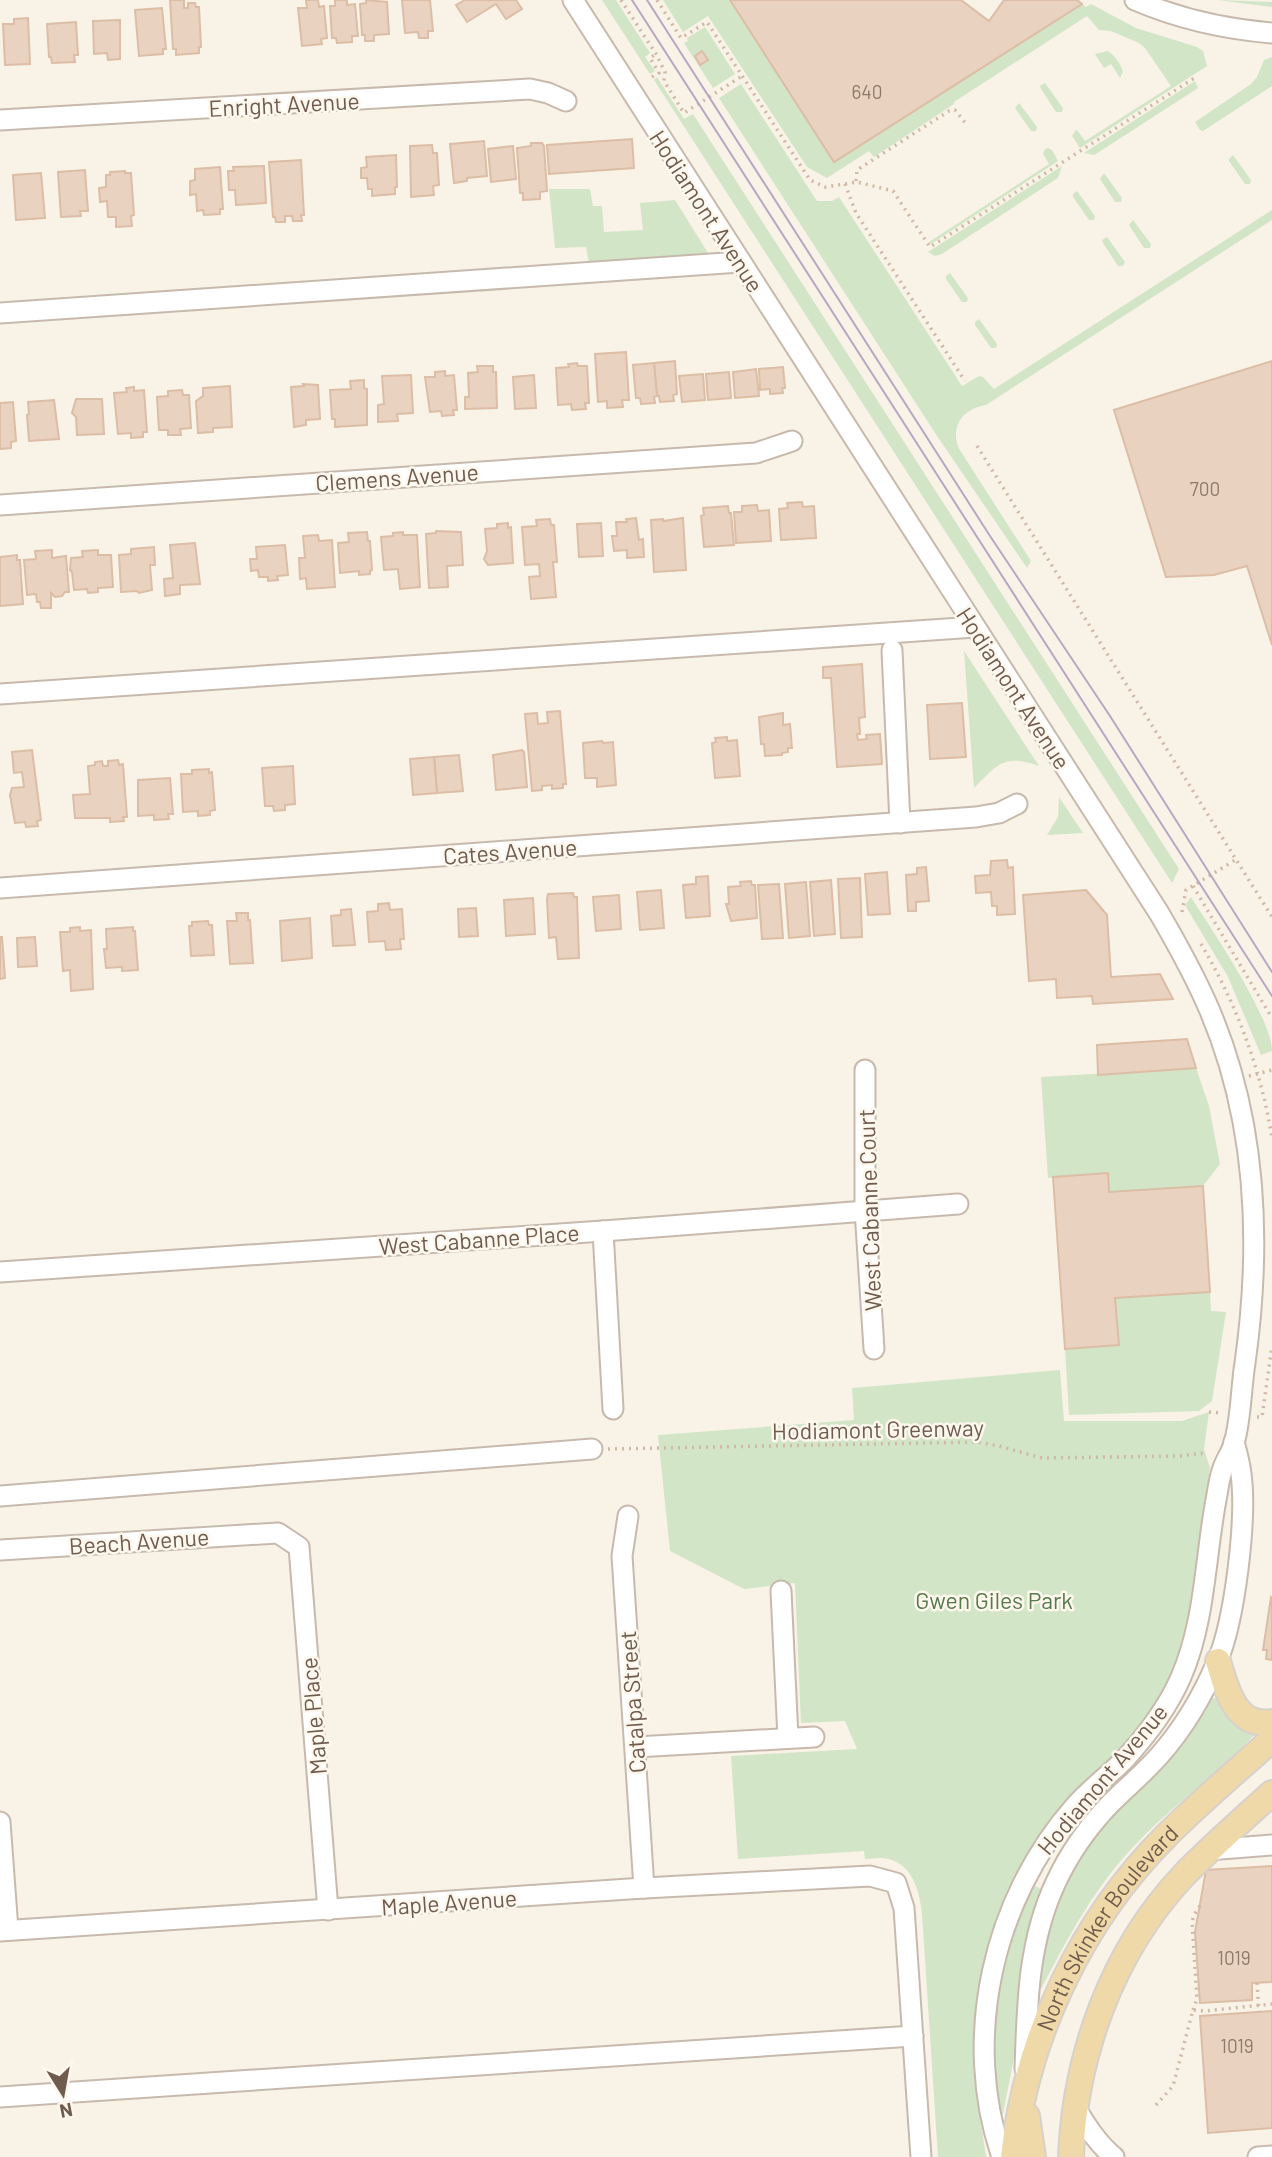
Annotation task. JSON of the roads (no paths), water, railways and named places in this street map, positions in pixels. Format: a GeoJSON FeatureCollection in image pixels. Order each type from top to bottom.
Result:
{"type":"FeatureCollection","features":[{"type":"Feature","properties":{"kind":"main road"},"geometry":{"type":"LineString","coordinates":[[1218,1661],[1227,1694],[1238,1712],[1251,1721],[1272,1722]]}},
{"type":"Feature","properties":{"kind":"main road","name":"North Skinker Boulevard"},"geometry":{"type":"LineString","coordinates":[[1013,2157],[1035,2051],[1048,2015],[1073,1962],[1098,1918],[1165,1837],[1272,1739]]}},
{"type":"Feature","properties":{"kind":"main road","name":"North Skinker Boulevard"},"geometry":{"type":"LineString","coordinates":[[1072,2157],[1075,2106],[1083,2066],[1102,2005],[1137,1936],[1181,1879],[1272,1793]]}},
{"type":"Feature","properties":{"kind":"main road"},"geometry":{"type":"LineString","coordinates":[[1024,2098],[1033,2157]]}},
{"type":"Feature","properties":{"kind":"street","name":"Hodiamont Avenue"},"geometry":{"type":"LineString","coordinates":[[573,0],[1184,956],[1207,1003],[1233,1075],[1251,1163],[1254,1203],[1253,1292],[1234,1443],[1223,1468],[1216,1500],[1198,1620],[1180,1678],[1145,1735],[1055,1830],[1031,1869],[1005,1925],[988,1992],[984,2052],[990,2115],[1002,2157]]}},
{"type":"Feature","properties":{"kind":"street"},"geometry":{"type":"LineString","coordinates":[[1135,0],[1193,21],[1272,33]]}},
{"type":"Feature","properties":{"kind":"street","name":"Enright Avenue"},"geometry":{"type":"LineString","coordinates":[[0,120],[530,89],[566,101]]}},
{"type":"Feature","properties":{"kind":"street"},"geometry":{"type":"LineString","coordinates":[[0,313],[740,262]]}},
{"type":"Feature","properties":{"kind":"street","name":"Clemens Avenue"},"geometry":{"type":"LineString","coordinates":[[0,505],[756,453],[792,440]]}},
{"type":"Feature","properties":{"kind":"street"},"geometry":{"type":"LineString","coordinates":[[0,694],[975,627]]}},
{"type":"Feature","properties":{"kind":"street"},"geometry":{"type":"LineString","coordinates":[[892,650],[900,823]]}},
{"type":"Feature","properties":{"kind":"street","name":"Cates Avenue"},"geometry":{"type":"LineString","coordinates":[[0,888],[976,817],[999,813],[1017,804]]}},
{"type":"Feature","properties":{"kind":"street","name":"West Cabanne Court"},"geometry":{"type":"LineString","coordinates":[[865,1070],[865,1210],[874,1349]]}},
{"type":"Feature","properties":{"kind":"street","name":"West Cabanne Place"},"geometry":{"type":"LineString","coordinates":[[0,1272],[958,1204]]}},
{"type":"Feature","properties":{"kind":"street"},"geometry":{"type":"LineString","coordinates":[[603,1231],[613,1409]]}},
{"type":"Feature","properties":{"kind":"street","name":"Hodiamont Avenue"},"geometry":{"type":"LineString","coordinates":[[1024,2098],[1028,1987],[1034,1948],[1056,1881],[1087,1830],[1159,1756],[1180,1730],[1218,1661],[1233,1601],[1240,1541],[1241,1474],[1234,1443]]}},
{"type":"Feature","properties":{"kind":"street"},"geometry":{"type":"LineString","coordinates":[[0,1496],[592,1449]]}},
{"type":"Feature","properties":{"kind":"street","name":"Catalpa Street"},"geometry":{"type":"LineString","coordinates":[[628,1516],[622,1556],[644,1888]]}},
{"type":"Feature","properties":{"kind":"street","name":"Beach Avenue"},"geometry":{"type":"LineString","coordinates":[[0,1550],[278,1533]]}},
{"type":"Feature","properties":{"kind":"street","name":"Maple Place"},"geometry":{"type":"LineString","coordinates":[[278,1533],[299,1547],[328,1910]]}},
{"type":"Feature","properties":{"kind":"street"},"geometry":{"type":"LineString","coordinates":[[781,1591],[788,1738]]}},
{"type":"Feature","properties":{"kind":"street"},"geometry":{"type":"LineString","coordinates":[[636,1747],[814,1737]]}},
{"type":"Feature","properties":{"kind":"street"},"geometry":{"type":"LineString","coordinates":[[0,1822],[4,1931]]}},
{"type":"Feature","properties":{"kind":"street"},"geometry":{"type":"LineString","coordinates":[[1209,1850],[1272,1845]]}},
{"type":"Feature","properties":{"kind":"street","name":"Maple Avenue"},"geometry":{"type":"LineString","coordinates":[[4,1931],[870,1875],[896,1883],[904,1908],[913,2036]]}},
{"type":"Feature","properties":{"kind":"street"},"geometry":{"type":"LineString","coordinates":[[0,2097],[913,2036],[921,2157]]}},
{"type":"Feature","properties":{"kind":"street"},"geometry":{"type":"LineString","coordinates":[[1075,2106],[1103,2147],[1114,2157]]}},
{"type":"Feature","properties":{"kind":"street"},"geometry":{"type":"LineString","coordinates":[[1258,2157],[1272,2156]]}},
{"type":"Feature","properties":{"kind":"tram line"},"geometry":{"type":"LineString","coordinates":[[632,0],[1272,996]]}},
{"type":"Feature","properties":{"kind":"tram line"},"geometry":{"type":"LineString","coordinates":[[647,0],[990,536],[1110,716],[1272,972]]}},
{"type":"Feature","properties":{"kind":"park label","name":"Gwen Giles Park"},"geometry":{"type":"Point","coordinates":[994,1600]}}]}
